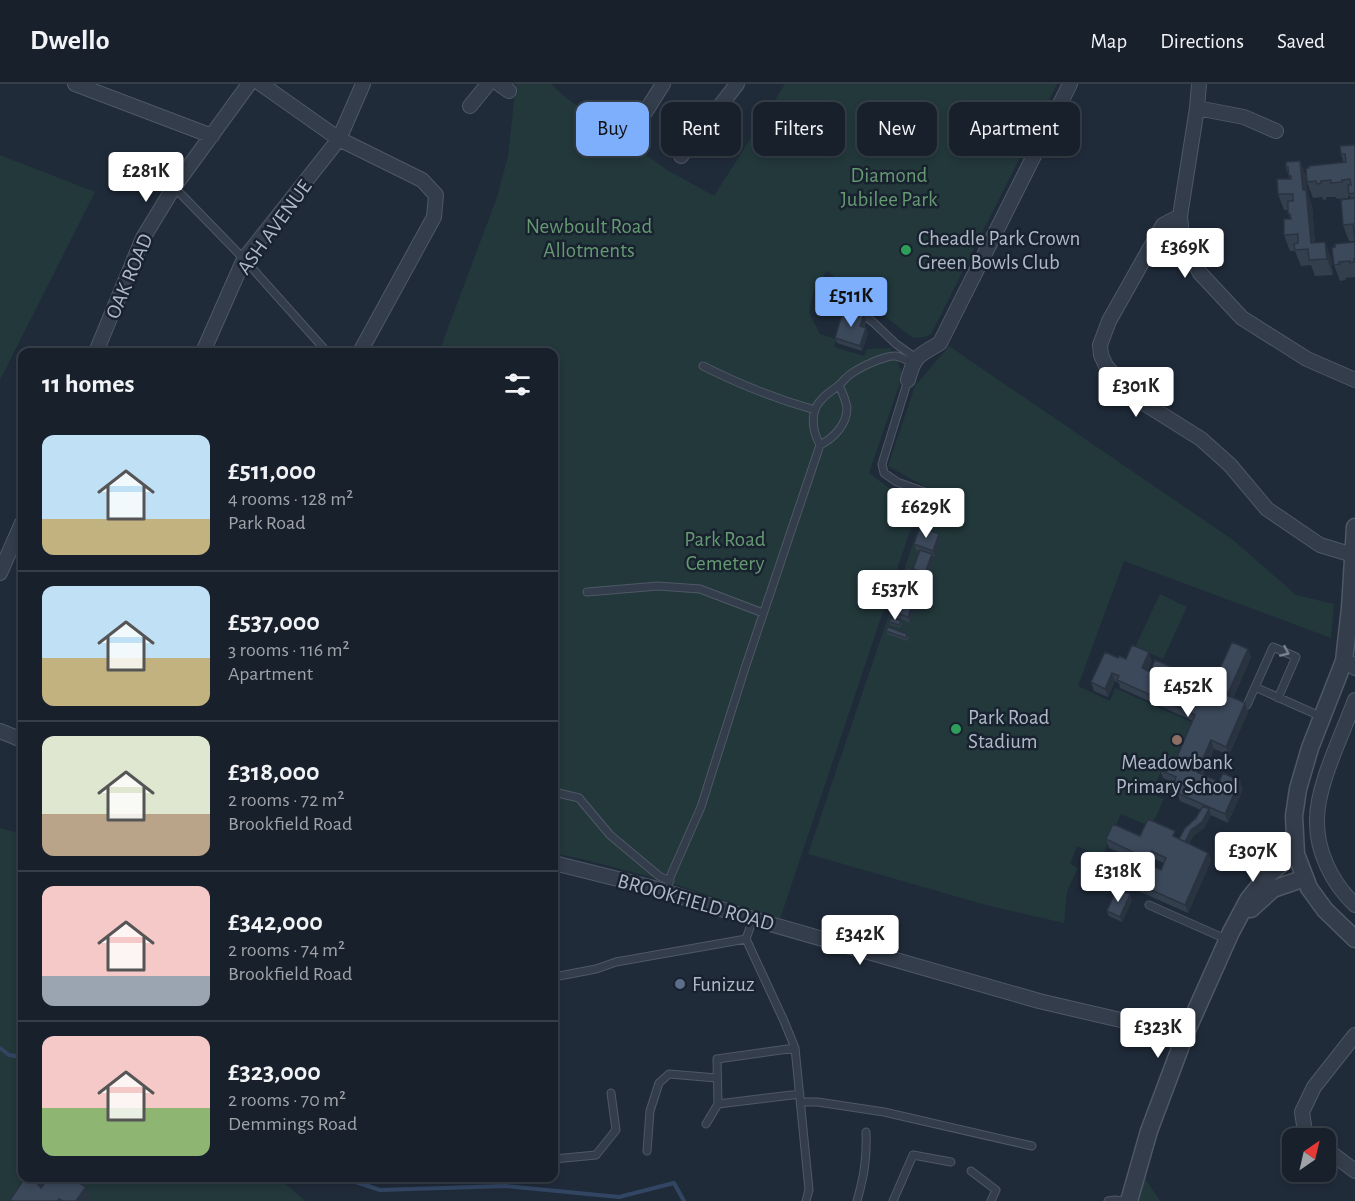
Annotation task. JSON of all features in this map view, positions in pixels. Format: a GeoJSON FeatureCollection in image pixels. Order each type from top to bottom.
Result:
{"type":"FeatureCollection","features":[{"type":"Feature","properties":{"kind":"street"},"geometry":{"type":"LineString","coordinates":[[75,84],[212,136]]}},
{"type":"Feature","properties":{"kind":"street","name":"OAK ROAD"},"geometry":{"type":"LineString","coordinates":[[98,348],[143,238],[174,186],[249,84]]}},
{"type":"Feature","properties":{"kind":"street"},"geometry":{"type":"LineString","coordinates":[[261,84],[339,139],[422,180],[436,195],[434,217],[362,348]]}},
{"type":"Feature","properties":{"kind":"street","name":"ASH AVENUE"},"geometry":{"type":"LineString","coordinates":[[205,348],[244,259],[339,139],[363,84]]}},
{"type":"Feature","properties":{"kind":"street"},"geometry":{"type":"LineString","coordinates":[[470,106],[488,84]]}},
{"type":"Feature","properties":{"kind":"street"},"geometry":{"type":"LineString","coordinates":[[649,106],[663,84]]}},
{"type":"Feature","properties":{"kind":"street"},"geometry":{"type":"LineString","coordinates":[[723,102],[737,84]]}},
{"type":"Feature","properties":{"kind":"street"},"geometry":{"type":"LineString","coordinates":[[908,380],[915,360],[921,353],[940,343],[1070,84]]}},
{"type":"Feature","properties":{"kind":"street"},"geometry":{"type":"LineString","coordinates":[[1199,84],[1180,216],[1182,238],[1200,273],[1242,318],[1307,359],[1355,380]]}},
{"type":"Feature","properties":{"kind":"street"},"geometry":{"type":"LineString","coordinates":[[1197,108],[1244,117],[1276,131]]}},
{"type":"Feature","properties":{"kind":"street"},"geometry":{"type":"LineString","coordinates":[[1180,216],[1163,225],[1109,321],[1100,345],[1106,366],[1131,395],[1201,439],[1230,465],[1267,509],[1320,545],[1353,555]]}},
{"type":"Feature","properties":{"kind":"street"},"geometry":{"type":"LineString","coordinates":[[1355,527],[1349,665],[1322,717],[1310,748],[1298,789],[1294,816],[1296,854],[1309,888],[1325,910],[1355,939]]}},
{"type":"Feature","properties":{"kind":"street"},"geometry":{"type":"LineString","coordinates":[[0,573],[18,544]]}},
{"type":"Feature","properties":{"kind":"street"},"geometry":{"type":"LineString","coordinates":[[1355,700],[1321,792],[1317,819],[1321,850],[1330,873],[1355,905]]}},
{"type":"Feature","properties":{"kind":"street"},"geometry":{"type":"LineString","coordinates":[[0,731],[18,738]]}},
{"type":"Feature","properties":{"kind":"street"},"geometry":{"type":"LineString","coordinates":[[1129,1201],[1149,1131],[1185,1035],[1229,936],[1248,900],[1267,876],[1296,854]]}},
{"type":"Feature","properties":{"kind":"street","name":"BROOKFIELD ROAD"},"geometry":{"type":"LineString","coordinates":[[558,863],[668,886],[753,919],[1039,1001],[1185,1035]]}},
{"type":"Feature","properties":{"kind":"street"},"geometry":{"type":"LineString","coordinates":[[1229,936],[1247,912],[1273,889],[1305,878]]}},
{"type":"Feature","properties":{"kind":"street"},"geometry":{"type":"LineString","coordinates":[[1304,1128],[1302,1112],[1314,1087],[1355,1035]]}},
{"type":"Feature","properties":{"kind":"street"},"geometry":{"type":"LineString","coordinates":[[1336,1157],[1355,1171]]}},
{"type":"Feature","properties":{"kind":"lane"},"geometry":{"type":"LineString","coordinates":[[174,186],[244,259],[323,348]]}},
{"type":"Feature","properties":{"kind":"lane"},"geometry":{"type":"LineString","coordinates":[[823,298],[854,309],[873,322],[915,360]]}},
{"type":"Feature","properties":{"kind":"lane"},"geometry":{"type":"LineString","coordinates":[[558,793],[579,798],[610,835],[668,886],[701,807],[820,445],[814,429],[815,410],[819,401],[850,374],[863,366],[894,356],[915,360]]}},
{"type":"Feature","properties":{"kind":"lane"},"geometry":{"type":"LineString","coordinates":[[703,366],[751,388],[815,410]]}},
{"type":"Feature","properties":{"kind":"lane"},"geometry":{"type":"LineString","coordinates":[[908,380],[882,464],[884,473],[897,482],[958,504]]}},
{"type":"Feature","properties":{"kind":"lane"},"geometry":{"type":"LineString","coordinates":[[820,445],[834,436],[844,420],[847,408],[839,385]]}},
{"type":"Feature","properties":{"kind":"lane"},"geometry":{"type":"LineString","coordinates":[[587,592],[658,586],[700,589],[763,613]]}},
{"type":"Feature","properties":{"kind":"lane"},"geometry":{"type":"LineString","coordinates":[[1247,705],[1273,647],[1296,657],[1278,698]]}},
{"type":"Feature","properties":{"kind":"lane"},"geometry":{"type":"LineString","coordinates":[[1255,687],[1322,717]]}},
{"type":"Feature","properties":{"kind":"lane"},"geometry":{"type":"LineString","coordinates":[[1149,905],[1229,936]]}},
{"type":"Feature","properties":{"kind":"lane"},"geometry":{"type":"LineString","coordinates":[[753,919],[746,939],[795,1048],[809,1190],[806,1201]]}},
{"type":"Feature","properties":{"kind":"lane"},"geometry":{"type":"LineString","coordinates":[[558,975],[596,969],[616,962],[746,939]]}},
{"type":"Feature","properties":{"kind":"lane"},"geometry":{"type":"LineString","coordinates":[[706,1124],[718,1104],[717,1059],[795,1048]]}},
{"type":"Feature","properties":{"kind":"lane"},"geometry":{"type":"LineString","coordinates":[[647,1151],[650,1112],[659,1083],[669,1074],[717,1078]]}},
{"type":"Feature","properties":{"kind":"lane"},"geometry":{"type":"LineString","coordinates":[[558,1160],[596,1155],[616,1130],[611,1094]]}},
{"type":"Feature","properties":{"kind":"lane"},"geometry":{"type":"LineString","coordinates":[[718,1104],[801,1098],[884,1112],[1032,1146]]}},
{"type":"Feature","properties":{"kind":"lane"},"geometry":{"type":"LineString","coordinates":[[856,1201],[865,1170],[866,1132]]}},
{"type":"Feature","properties":{"kind":"lane"},"geometry":{"type":"LineString","coordinates":[[893,1201],[913,1155],[951,1162]]}},
{"type":"Feature","properties":{"kind":"lane"},"geometry":{"type":"LineString","coordinates":[[971,1171],[996,1190],[991,1201]]}},
{"type":"Feature","properties":{"kind":"lane"},"geometry":{"type":"LineString","coordinates":[[1108,1201],[1122,1201]]}},
{"type":"Feature","properties":{"kind":"green space"},"geometry":{"type":"Polygon","coordinates":[[[516,84],[551,84],[576,105],[576,156],[647,156],[667,170],[714,196],[753,134],[753,156],[845,156],[845,102],[774,102],[785,84],[1057,84],[1048,102],[949,102],[949,156],[1021,156],[931,334],[913,338],[827,271],[814,289],[809,313],[820,334],[836,339],[834,347],[864,356],[867,349],[891,348],[903,374],[869,473],[889,488],[920,501],[780,919],[674,884],[676,877],[661,872],[658,879],[558,854],[558,348],[440,348],[497,197],[508,156],[516,84]]]}},
{"type":"Feature","properties":{"kind":"green space"},"geometry":{"type":"Polygon","coordinates":[[[0,155],[95,192],[0,380],[0,155]]]}},
{"type":"Feature","properties":{"kind":"green space"},"geometry":{"type":"Polygon","coordinates":[[[949,346],[1233,540],[1296,595],[1334,604],[1331,638],[1124,561],[1078,686],[1110,701],[1115,688],[1196,724],[1178,762],[1167,758],[1151,793],[1164,799],[1151,827],[1121,814],[1102,857],[1077,846],[1070,864],[1078,868],[1067,891],[1064,923],[986,905],[808,854],[931,490],[888,466],[915,386],[949,346]]]}},
{"type":"Feature","properties":{"kind":"green space"},"geometry":{"type":"Polygon","coordinates":[[[1160,594],[1187,607],[1163,659],[1135,647],[1160,594]]]}},
{"type":"Feature","properties":{"kind":"green space"},"geometry":{"type":"Polygon","coordinates":[[[0,828],[18,833],[18,1182],[284,1182],[305,1201],[0,1201],[0,828]]]}},
{"type":"Feature","properties":{"kind":"green space"},"geometry":{"type":"Polygon","coordinates":[[[1139,1169],[1160,1201],[1129,1201],[1139,1169]]]}},
{"type":"Feature","properties":{"kind":"building"},"geometry":{"type":"Polygon","coordinates":[[[1355,145],[1355,193],[1349,194],[1350,179],[1331,183],[1331,180],[1321,181],[1317,184],[1316,181],[1307,182],[1306,168],[1346,162],[1345,154],[1341,154],[1340,146],[1355,145]]]}},
{"type":"Feature","properties":{"kind":"building"},"geometry":{"type":"Polygon","coordinates":[[[1300,161],[1303,190],[1306,190],[1311,243],[1325,242],[1327,259],[1309,260],[1308,249],[1295,250],[1294,244],[1298,243],[1298,234],[1284,235],[1284,219],[1291,219],[1288,214],[1288,201],[1293,201],[1293,194],[1278,194],[1277,179],[1291,179],[1286,162],[1300,161]]]}},
{"type":"Feature","properties":{"kind":"building"},"geometry":{"type":"Polygon","coordinates":[[[1355,198],[1355,242],[1353,224],[1343,225],[1341,200],[1355,198]]]}},
{"type":"Feature","properties":{"kind":"building"},"geometry":{"type":"Polygon","coordinates":[[[1355,242],[1354,262],[1339,262],[1340,264],[1334,265],[1332,248],[1335,244],[1355,242]]]}},
{"type":"Feature","properties":{"kind":"building"},"geometry":{"type":"Polygon","coordinates":[[[844,308],[864,315],[860,326],[866,328],[860,346],[835,338],[844,308]]]}},
{"type":"Feature","properties":{"kind":"building"},"geometry":{"type":"Polygon","coordinates":[[[920,527],[939,534],[933,551],[914,544],[920,527]]]}},
{"type":"Feature","properties":{"kind":"building"},"geometry":{"type":"Polygon","coordinates":[[[920,550],[932,554],[925,573],[913,569],[920,550]]]}},
{"type":"Feature","properties":{"kind":"building"},"geometry":{"type":"Polygon","coordinates":[[[907,568],[911,569],[908,578],[903,578],[907,568]]]}},
{"type":"Feature","properties":{"kind":"building"},"geometry":{"type":"Polygon","coordinates":[[[904,577],[920,583],[908,617],[891,611],[904,577]]]}},
{"type":"Feature","properties":{"kind":"building"},"geometry":{"type":"Polygon","coordinates":[[[891,617],[901,621],[899,625],[889,622],[891,617]]]}},
{"type":"Feature","properties":{"kind":"building"},"geometry":{"type":"Polygon","coordinates":[[[888,627],[907,634],[906,638],[886,631],[888,627]]]}},
{"type":"Feature","properties":{"kind":"building"},"geometry":{"type":"Polygon","coordinates":[[[1232,642],[1248,649],[1227,695],[1245,703],[1226,747],[1211,740],[1197,772],[1219,782],[1223,773],[1240,781],[1225,814],[1177,793],[1180,786],[1174,783],[1176,777],[1160,770],[1167,755],[1176,759],[1195,715],[1117,680],[1119,676],[1112,673],[1105,689],[1091,682],[1105,652],[1126,659],[1132,645],[1149,652],[1142,668],[1150,672],[1155,660],[1171,667],[1168,674],[1184,681],[1181,687],[1207,698],[1232,642]]]}},
{"type":"Feature","properties":{"kind":"building"},"geometry":{"type":"Polygon","coordinates":[[[1203,806],[1209,809],[1202,822],[1191,830],[1185,842],[1179,839],[1185,828],[1196,818],[1203,806]]]}},
{"type":"Feature","properties":{"kind":"building"},"geometry":{"type":"Polygon","coordinates":[[[1148,819],[1175,831],[1173,836],[1208,853],[1185,905],[1122,877],[1133,852],[1106,839],[1113,824],[1140,836],[1148,819]],[[1151,851],[1145,863],[1161,870],[1166,858],[1151,851]]]}},
{"type":"Feature","properties":{"kind":"building"},"geometry":{"type":"Polygon","coordinates":[[[1117,888],[1130,894],[1120,917],[1107,911],[1117,888]]]}},
{"type":"Feature","properties":{"kind":"building"},"geometry":{"type":"Polygon","coordinates":[[[22,1182],[40,1182],[38,1185],[41,1188],[45,1182],[78,1182],[86,1187],[76,1201],[10,1200],[22,1182]]]}},
{"type":"Feature","properties":{"kind":"waterway"},"geometry":{"type":"LineString","coordinates":[[0,1048],[9,1055],[18,1056]]}},
{"type":"Feature","properties":{"kind":"waterway"},"geometry":{"type":"LineString","coordinates":[[356,1182],[380,1190],[505,1186],[619,1197],[674,1183],[684,1201]]}},
{"type":"Feature","properties":{"kind":"place","name":"Cheadle Park Crown Green Bowls Club"},"geometry":{"type":"Point","coordinates":[906,250]}},
{"type":"Feature","properties":{"kind":"place","name":"Park Road Stadium"},"geometry":{"type":"Point","coordinates":[956,729]}},
{"type":"Feature","properties":{"kind":"place","name":"Meadowbank Primary School"},"geometry":{"type":"Point","coordinates":[1177,740]}},
{"type":"Feature","properties":{"kind":"place","name":"Funizuz"},"geometry":{"type":"Point","coordinates":[680,984]}},
{"type":"Feature","properties":{"kind":"park label","name":"Diamond Jubilee Park"},"geometry":{"type":"Point","coordinates":[889,187]}},
{"type":"Feature","properties":{"kind":"park label","name":"Newboult Road Allotments"},"geometry":{"type":"Point","coordinates":[589,238]}},
{"type":"Feature","properties":{"kind":"park label","name":"Park Road Cemetery"},"geometry":{"type":"Point","coordinates":[725,551]}}]}
